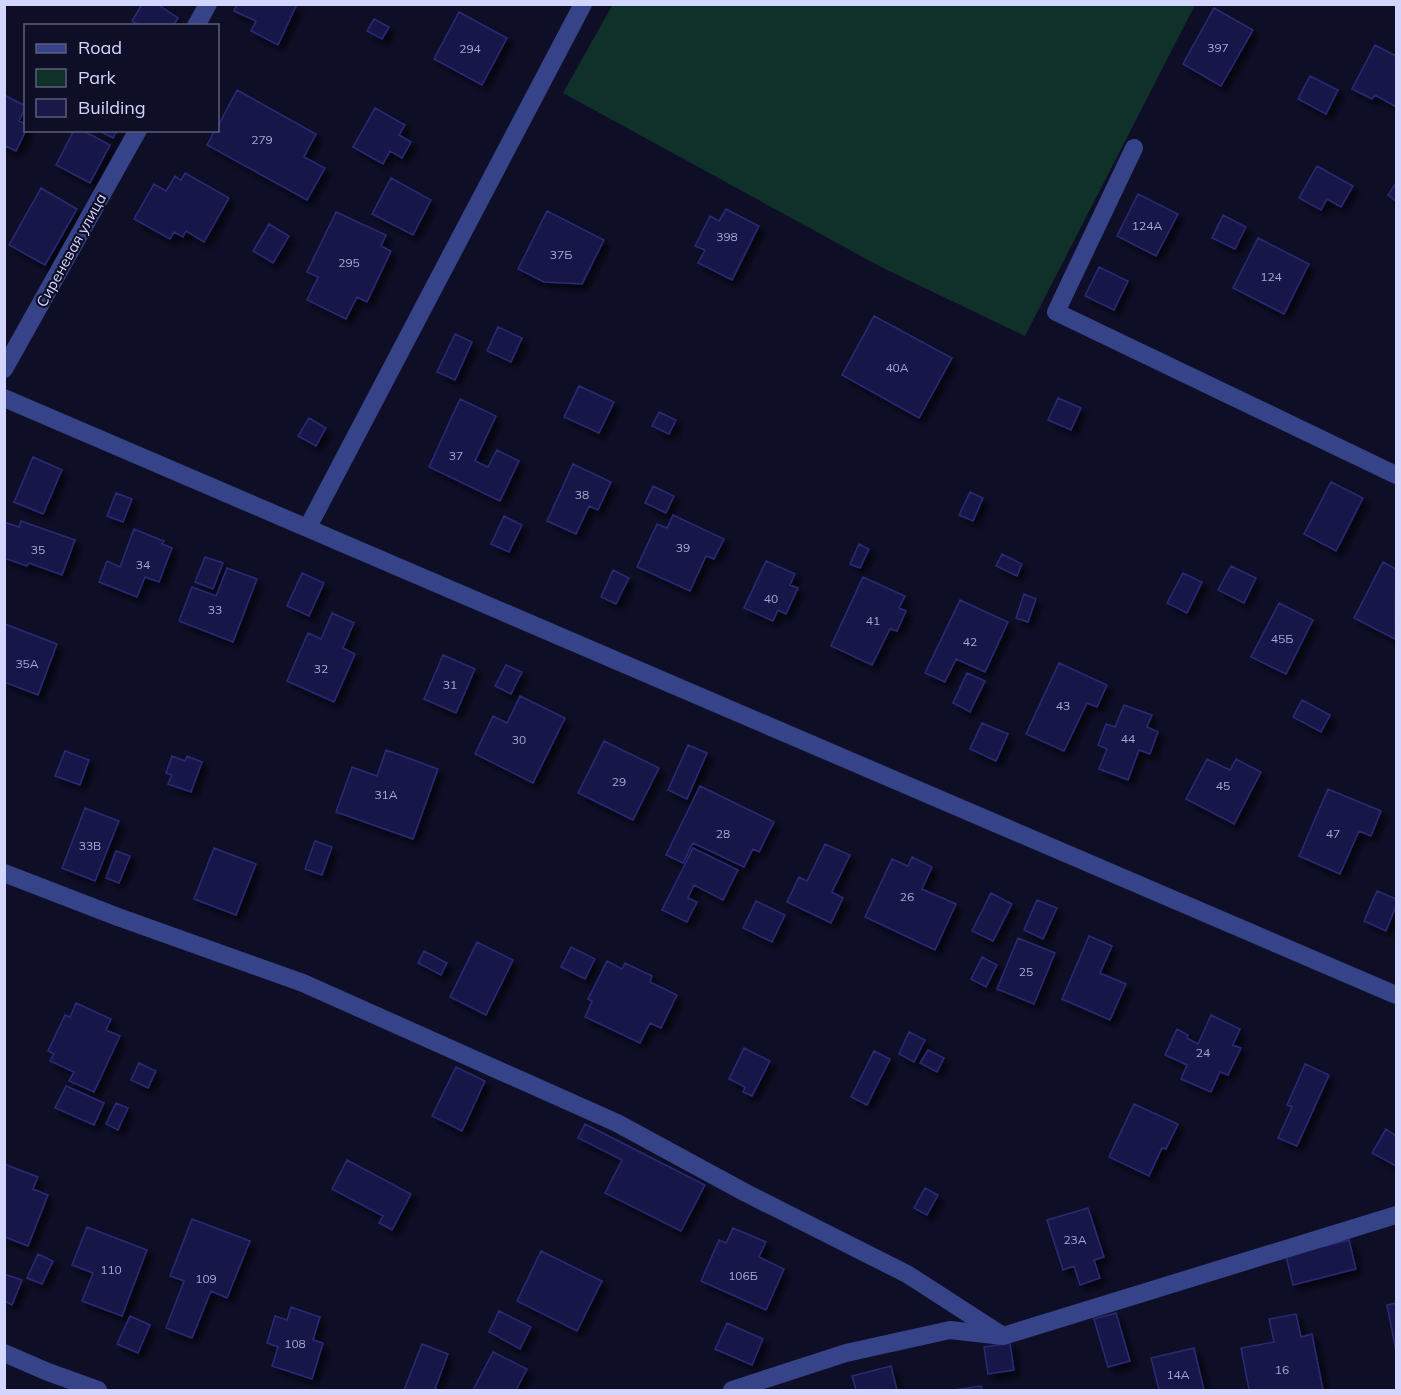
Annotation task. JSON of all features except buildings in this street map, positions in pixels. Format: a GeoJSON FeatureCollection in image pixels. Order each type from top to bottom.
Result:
{"type":"FeatureCollection","features":[{"type":"Feature","properties":{"kind":"street"},"geometry":{"type":"LineString","coordinates":[[197,24],[208,4]]}},
{"type":"Feature","properties":{"kind":"street"},"geometry":{"type":"LineString","coordinates":[[308,527],[583,4]]}},
{"type":"Feature","properties":{"kind":"street","name":"Сиреневая улица"},"geometry":{"type":"LineString","coordinates":[[4,369],[137,132]]}},
{"type":"Feature","properties":{"kind":"street"},"geometry":{"type":"LineString","coordinates":[[1134,148],[1056,312],[1396,475]]}},
{"type":"Feature","properties":{"kind":"street"},"geometry":{"type":"LineString","coordinates":[[4,398],[1396,995]]}},
{"type":"Feature","properties":{"kind":"street"},"geometry":{"type":"LineString","coordinates":[[4,873],[118,917],[303,983],[617,1123],[746,1193],[907,1274],[1003,1336]]}},
{"type":"Feature","properties":{"kind":"street"},"geometry":{"type":"LineString","coordinates":[[732,1390],[846,1353],[950,1330],[1003,1336],[1396,1215]]}},
{"type":"Feature","properties":{"kind":"street"},"geometry":{"type":"LineString","coordinates":[[4,1353],[98,1390]]}},
{"type":"Feature","properties":{"kind":"green space"},"geometry":{"type":"Polygon","coordinates":[[[613,4],[1195,5],[1025,336],[881,267],[563,93],[613,4]]]}}]}
